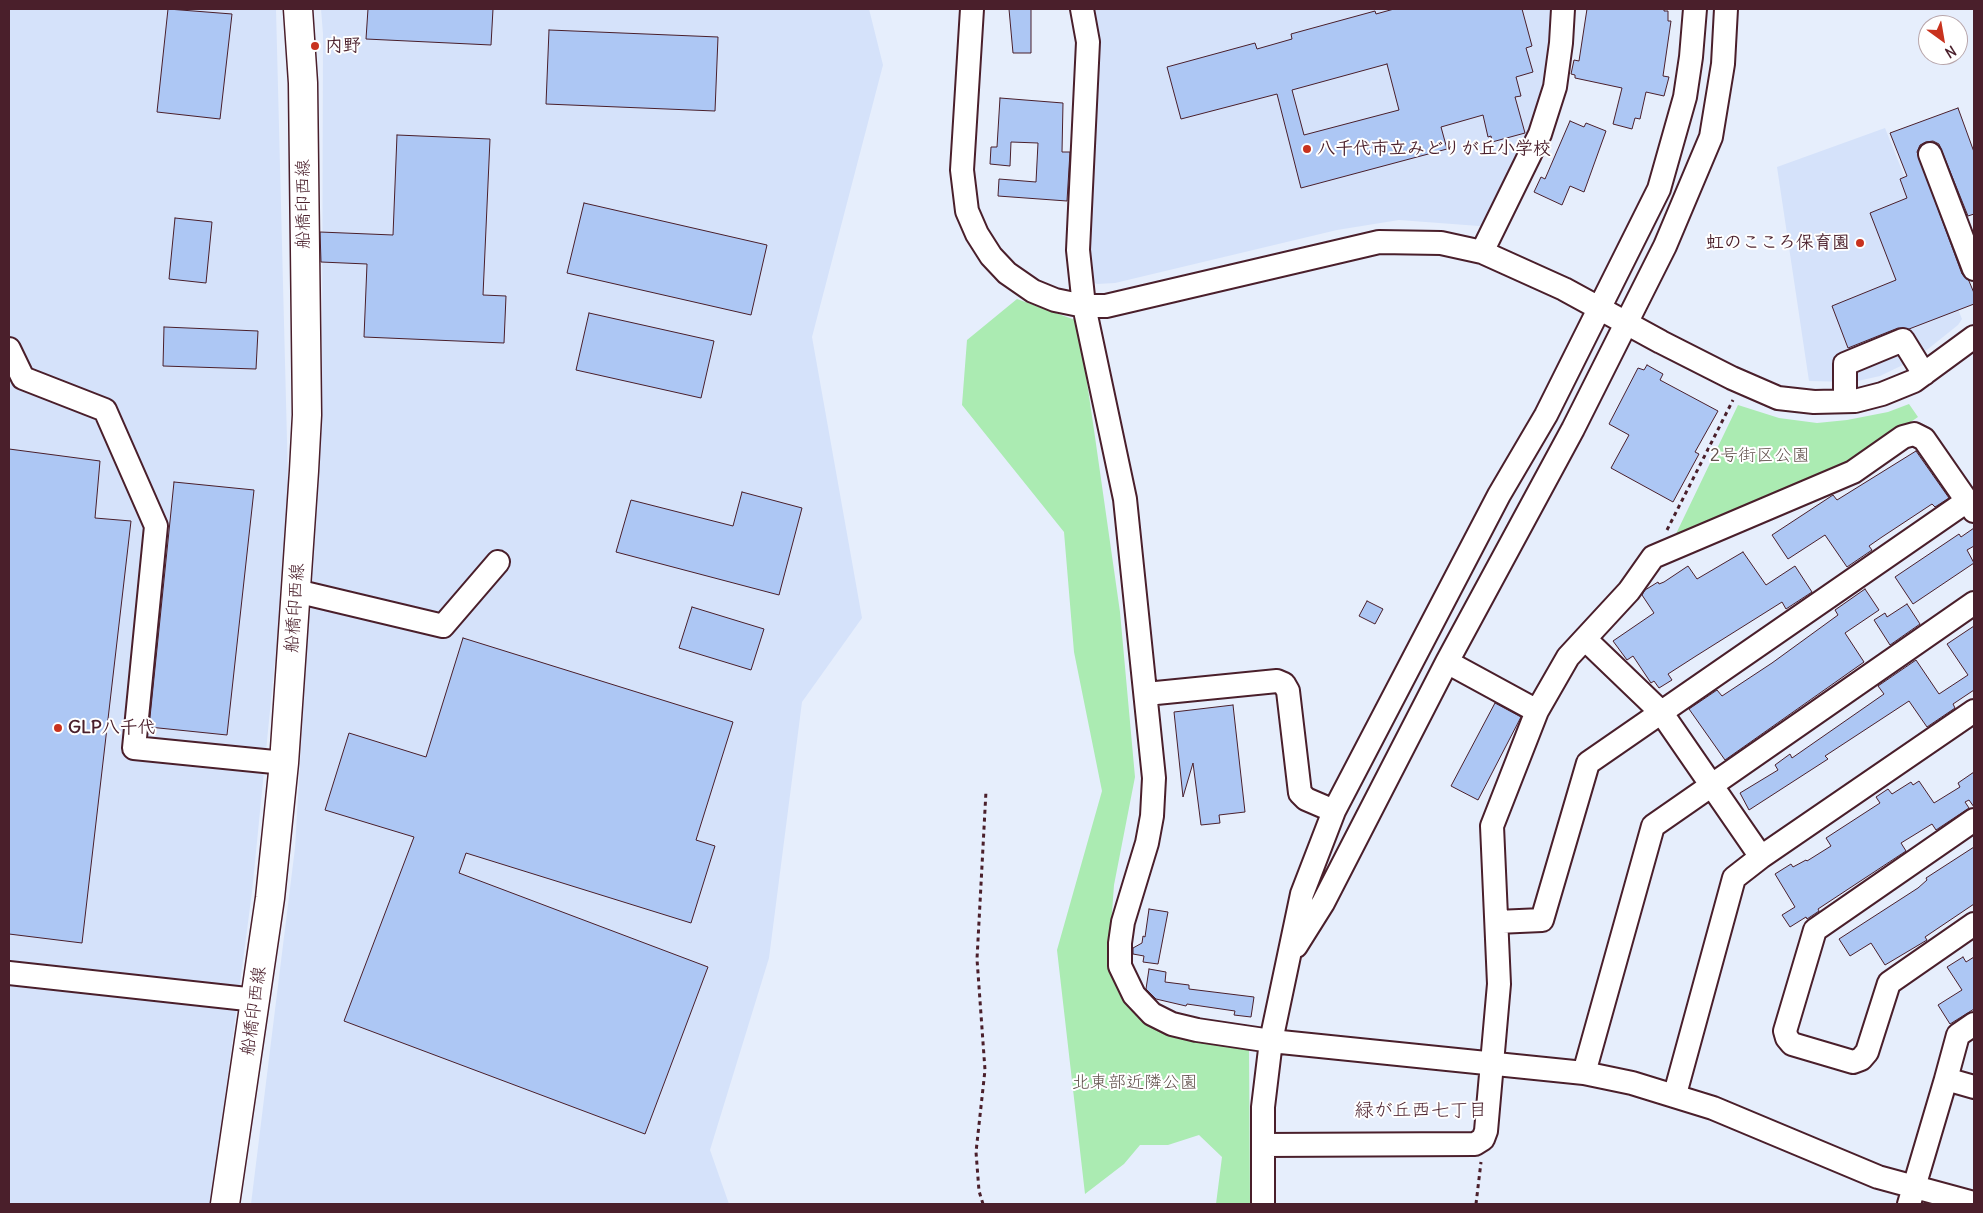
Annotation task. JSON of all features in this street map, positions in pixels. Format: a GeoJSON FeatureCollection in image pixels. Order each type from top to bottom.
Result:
{"type":"FeatureCollection","features":[{"type":"Feature","properties":{"kind":"main road","name":"船橋印西線"},"geometry":{"type":"LineString","coordinates":[[225,1204],[256,1000],[284,763],[296,591],[306,415],[303,83],[298,9]]}},
{"type":"Feature","properties":{"kind":"street"},"geometry":{"type":"LineString","coordinates":[[972,9],[962,170],[967,211],[977,234],[991,256],[1007,273],[1033,291],[1055,300],[1084,306],[1106,306],[1379,242],[1441,242],[1482,252],[1564,289],[1732,378],[1778,398],[1814,402],[1845,401],[1882,394],[1914,381],[1974,337]]}},
{"type":"Feature","properties":{"kind":"street"},"geometry":{"type":"LineString","coordinates":[[1082,9],[1088,42],[1078,250],[1084,306],[1125,499],[1154,778],[1152,816],[1147,842],[1123,922],[1120,943],[1120,966],[1134,996],[1152,1014],[1159,1018],[1172,1024],[1197,1030],[1271,1041],[1493,1062],[1584,1073],[1675,1094],[1878,1177],[1912,1196],[1974,1202]]}},
{"type":"Feature","properties":{"kind":"street"},"geometry":{"type":"LineString","coordinates":[[1482,252],[1540,134],[1554,87],[1561,43],[1563,9]]}},
{"type":"Feature","properties":{"kind":"street"},"geometry":{"type":"LineString","coordinates":[[1263,1204],[1263,1107],[1271,1041],[1302,894],[1334,811],[1499,495],[1546,415],[1659,189],[1685,97],[1695,9]]}},
{"type":"Feature","properties":{"kind":"street"},"geometry":{"type":"LineString","coordinates":[[1286,963],[1323,903],[1447,662],[1568,437],[1665,246],[1710,137],[1723,64],[1726,9]]}},
{"type":"Feature","properties":{"kind":"street"},"geometry":{"type":"LineString","coordinates":[[1930,154],[1974,268]]}},
{"type":"Feature","properties":{"kind":"street"},"geometry":{"type":"LineString","coordinates":[[1845,401],[1845,364],[1903,340],[1924,374]]}},
{"type":"Feature","properties":{"kind":"street"},"geometry":{"type":"LineString","coordinates":[[9,348],[23,378],[105,410],[156,526],[134,748],[284,763]]}},
{"type":"Feature","properties":{"kind":"street"},"geometry":{"type":"LineString","coordinates":[[1263,1145],[1475,1144],[1483,1139],[1486,1131],[1499,984],[1492,826],[1537,710],[1568,657],[1629,591],[1653,557],[1854,472],[1903,437],[1914,434],[1924,439],[1971,506],[1661,712],[1588,763],[1542,920],[1497,922]]}},
{"type":"Feature","properties":{"kind":"street"},"geometry":{"type":"LineString","coordinates":[[296,591],[443,626],[498,562]]}},
{"type":"Feature","properties":{"kind":"street"},"geometry":{"type":"LineString","coordinates":[[1584,1073],[1653,826],[1710,784],[1974,603]]}},
{"type":"Feature","properties":{"kind":"street"},"geometry":{"type":"LineString","coordinates":[[1585,639],[1661,712],[1761,857]]}},
{"type":"Feature","properties":{"kind":"street"},"geometry":{"type":"LineString","coordinates":[[1447,662],[1537,710]]}},
{"type":"Feature","properties":{"kind":"street"},"geometry":{"type":"LineString","coordinates":[[1146,694],[1277,681],[1284,684],[1288,691],[1300,793],[1306,799],[1334,811]]}},
{"type":"Feature","properties":{"kind":"street"},"geometry":{"type":"LineString","coordinates":[[1675,1094],[1734,878],[1761,857],[1974,711]]}},
{"type":"Feature","properties":{"kind":"street"},"geometry":{"type":"LineString","coordinates":[[1974,820],[1815,930],[1785,1031],[1786,1038],[1792,1044],[1853,1062],[1862,1059],[1867,1052],[1889,983],[1974,924]]}},
{"type":"Feature","properties":{"kind":"street"},"geometry":{"type":"LineString","coordinates":[[9,973],[256,1000]]}},
{"type":"Feature","properties":{"kind":"street"},"geometry":{"type":"LineString","coordinates":[[1912,1196],[1958,1035],[1974,1024]]}},
{"type":"Feature","properties":{"kind":"street"},"geometry":{"type":"LineString","coordinates":[[1946,1079],[1974,1088]]}},
{"type":"Feature","properties":{"kind":"path"},"geometry":{"type":"LineString","coordinates":[[1653,557],[1736,394]]}},
{"type":"Feature","properties":{"kind":"path"},"geometry":{"type":"LineString","coordinates":[[983,1204],[979,1191],[976,1152],[986,1070],[976,959],[986,791]]}},
{"type":"Feature","properties":{"kind":"path"},"geometry":{"type":"LineString","coordinates":[[1476,1204],[1483,1139]]}},
{"type":"Feature","properties":{"kind":"shaded area"},"geometry":{"type":"Polygon","coordinates":[[[9,9],[276,9],[289,519],[252,892],[211,1204],[9,1204],[9,9]]]}},
{"type":"Feature","properties":{"kind":"shaded area"},"geometry":{"type":"Polygon","coordinates":[[[321,9],[869,9],[883,65],[812,337],[862,618],[802,702],[769,958],[710,1150],[729,1204],[251,1204],[295,848],[322,382],[323,34],[321,9]]]}},
{"type":"Feature","properties":{"kind":"shaded area","name":"八千代市立みどりが丘小学校"},"geometry":{"type":"Polygon","coordinates":[[[1091,9],[1554,9],[1549,64],[1531,129],[1482,225],[1399,220],[1337,230],[1115,283],[1097,284],[1091,281],[1087,255],[1091,9]]]}},
{"type":"Feature","properties":{"kind":"shaded area","name":"虹のこころ保育園"},"geometry":{"type":"Polygon","coordinates":[[[1885,128],[1962,319],[1958,325],[1928,349],[1907,363],[1880,376],[1853,382],[1809,381],[1777,167],[1885,128]]]}},
{"type":"Feature","properties":{"kind":"green space","name":"北東部近隣公園"},"geometry":{"type":"Polygon","coordinates":[[[1017,299],[1078,321],[1120,612],[1135,777],[1114,885],[1109,954],[1167,1029],[1249,1050],[1250,1204],[1216,1204],[1222,1157],[1199,1135],[1168,1145],[1140,1145],[1124,1164],[1085,1194],[1057,950],[1102,791],[1074,652],[1064,532],[962,405],[967,340],[1017,299]]]}},
{"type":"Feature","properties":{"kind":"green space","name":"2号街区公園"},"geometry":{"type":"Polygon","coordinates":[[[1909,404],[1918,417],[1851,463],[1674,538],[1738,405],[1779,418],[1817,423],[1847,420],[1888,412],[1909,404]]]}},
{"type":"Feature","properties":{"kind":"building"},"geometry":{"type":"Polygon","coordinates":[[[168,9],[232,14],[220,119],[157,112],[168,9]]]}},
{"type":"Feature","properties":{"kind":"building"},"geometry":{"type":"Polygon","coordinates":[[[368,9],[493,9],[491,45],[366,39],[368,9]]]}},
{"type":"Feature","properties":{"kind":"building"},"geometry":{"type":"Polygon","coordinates":[[[1009,9],[1031,9],[1031,53],[1013,53],[1009,9]]]}},
{"type":"Feature","properties":{"kind":"building"},"geometry":{"type":"Polygon","coordinates":[[[1394,9],[1522,9],[1532,46],[1526,48],[1533,72],[1516,77],[1521,96],[1515,97],[1525,133],[1492,142],[1491,136],[1488,137],[1483,115],[1441,127],[1447,149],[1301,188],[1277,94],[1181,119],[1167,67],[1255,43],[1257,49],[1292,39],[1291,34],[1375,11],[1376,14],[1394,9]],[[1387,64],[1292,90],[1304,135],[1399,110],[1387,64]]]}},
{"type":"Feature","properties":{"kind":"building"},"geometry":{"type":"Polygon","coordinates":[[[1587,9],[1664,9],[1664,11],[1668,11],[1668,21],[1671,21],[1663,76],[1669,77],[1664,96],[1646,92],[1640,119],[1635,118],[1632,129],[1613,124],[1622,88],[1575,78],[1575,75],[1571,74],[1574,60],[1579,61],[1587,9]]]}},
{"type":"Feature","properties":{"kind":"building"},"geometry":{"type":"Polygon","coordinates":[[[549,30],[718,37],[715,111],[546,104],[549,30]]]}},
{"type":"Feature","properties":{"kind":"building"},"geometry":{"type":"Polygon","coordinates":[[[1000,98],[1063,103],[1062,152],[1070,152],[1067,201],[998,196],[999,179],[1036,182],[1038,143],[1011,142],[1010,166],[990,164],[991,147],[997,147],[1000,98]]]}},
{"type":"Feature","properties":{"kind":"building"},"geometry":{"type":"Polygon","coordinates":[[[1958,108],[1974,152],[1974,214],[1968,216],[1939,144],[1933,141],[1926,142],[1920,145],[1917,152],[1962,274],[1969,281],[1974,293],[1974,304],[1909,329],[1898,328],[1848,348],[1832,306],[1896,280],[1870,213],[1907,198],[1900,179],[1907,176],[1890,133],[1958,108]]]}},
{"type":"Feature","properties":{"kind":"building"},"geometry":{"type":"Polygon","coordinates":[[[1570,121],[1584,127],[1586,123],[1606,131],[1584,192],[1570,186],[1562,205],[1534,192],[1541,177],[1545,179],[1570,121]]]}},
{"type":"Feature","properties":{"kind":"building"},"geometry":{"type":"Polygon","coordinates":[[[397,135],[490,139],[483,295],[506,296],[504,343],[364,337],[367,264],[321,262],[320,232],[393,235],[397,135]]]}},
{"type":"Feature","properties":{"kind":"building"},"geometry":{"type":"Polygon","coordinates":[[[584,203],[767,245],[751,315],[567,273],[584,203]]]}},
{"type":"Feature","properties":{"kind":"building"},"geometry":{"type":"Polygon","coordinates":[[[175,218],[212,222],[206,283],[169,279],[175,218]]]}},
{"type":"Feature","properties":{"kind":"building"},"geometry":{"type":"Polygon","coordinates":[[[589,313],[714,341],[701,398],[576,370],[589,313]]]}},
{"type":"Feature","properties":{"kind":"building"},"geometry":{"type":"Polygon","coordinates":[[[164,327],[258,331],[256,369],[163,366],[164,327]]]}},
{"type":"Feature","properties":{"kind":"building"},"geometry":{"type":"Polygon","coordinates":[[[1647,365],[1663,374],[1660,380],[1718,411],[1695,452],[1699,454],[1673,502],[1611,468],[1629,435],[1609,424],[1638,368],[1644,370],[1647,365]]]}},
{"type":"Feature","properties":{"kind":"building","name":"GLP八千代"},"geometry":{"type":"Polygon","coordinates":[[[9,449],[100,461],[95,518],[131,521],[82,943],[9,934],[9,449]]]}},
{"type":"Feature","properties":{"kind":"building"},"geometry":{"type":"Polygon","coordinates":[[[1916,451],[1949,498],[1935,507],[1932,504],[1882,537],[1869,546],[1872,550],[1847,567],[1825,535],[1788,559],[1772,535],[1833,495],[1837,500],[1916,451]]]}},
{"type":"Feature","properties":{"kind":"building"},"geometry":{"type":"Polygon","coordinates":[[[174,482],[254,490],[227,735],[149,727],[174,482]]]}},
{"type":"Feature","properties":{"kind":"building"},"geometry":{"type":"Polygon","coordinates":[[[742,492],[802,508],[779,595],[616,552],[631,500],[733,526],[742,492]]]}},
{"type":"Feature","properties":{"kind":"building"},"geometry":{"type":"Polygon","coordinates":[[[1974,528],[1974,546],[1967,550],[1974,563],[1913,604],[1895,577],[1959,534],[1961,537],[1974,528]]]}},
{"type":"Feature","properties":{"kind":"building"},"geometry":{"type":"Polygon","coordinates":[[[1743,552],[1766,585],[1795,566],[1812,592],[1786,609],[1782,602],[1668,674],[1672,680],[1659,688],[1654,681],[1651,683],[1633,656],[1627,660],[1613,641],[1654,613],[1642,595],[1645,590],[1658,582],[1659,584],[1664,582],[1688,566],[1697,579],[1743,552]]]}},
{"type":"Feature","properties":{"kind":"building"},"geometry":{"type":"Polygon","coordinates":[[[1865,589],[1879,610],[1845,633],[1864,662],[1725,760],[1689,709],[1717,690],[1722,696],[1772,663],[1838,615],[1835,610],[1865,589]]]}},
{"type":"Feature","properties":{"kind":"building"},"geometry":{"type":"Polygon","coordinates":[[[1367,601],[1383,609],[1375,624],[1359,616],[1367,601]]]}},
{"type":"Feature","properties":{"kind":"building"},"geometry":{"type":"Polygon","coordinates":[[[1907,604],[1920,624],[1890,645],[1874,620],[1885,613],[1887,617],[1907,604]]]}},
{"type":"Feature","properties":{"kind":"building"},"geometry":{"type":"Polygon","coordinates":[[[692,607],[764,629],[751,670],[679,648],[692,607]]]}},
{"type":"Feature","properties":{"kind":"building"},"geometry":{"type":"Polygon","coordinates":[[[1974,626],[1974,690],[1953,704],[1955,708],[1927,727],[1909,701],[1825,756],[1828,759],[1749,810],[1740,793],[1778,770],[1775,765],[1790,754],[1792,758],[1884,694],[1878,686],[1916,660],[1939,694],[1968,675],[1947,644],[1974,626]]]}},
{"type":"Feature","properties":{"kind":"building"},"geometry":{"type":"Polygon","coordinates":[[[463,638],[733,722],[696,840],[715,846],[691,923],[466,853],[459,873],[708,967],[645,1134],[344,1021],[414,837],[325,810],[349,733],[426,757],[463,638]]]}},
{"type":"Feature","properties":{"kind":"building"},"geometry":{"type":"Polygon","coordinates":[[[1495,703],[1521,717],[1478,800],[1451,786],[1495,703]]]}},
{"type":"Feature","properties":{"kind":"building"},"geometry":{"type":"Polygon","coordinates":[[[1233,705],[1245,812],[1219,815],[1220,823],[1201,825],[1193,763],[1183,797],[1174,712],[1233,705]]]}},
{"type":"Feature","properties":{"kind":"building"},"geometry":{"type":"Polygon","coordinates":[[[1974,772],[1974,807],[1969,800],[1965,802],[1969,808],[1936,830],[1932,824],[1901,843],[1906,851],[1818,909],[1819,911],[1807,919],[1806,917],[1790,927],[1782,915],[1795,907],[1775,874],[1791,864],[1793,867],[1807,861],[1831,846],[1826,838],[1880,803],[1876,797],[1888,789],[1892,794],[1911,782],[1913,785],[1919,781],[1934,803],[1960,787],[1958,783],[1974,772]]]}},
{"type":"Feature","properties":{"kind":"building"},"geometry":{"type":"Polygon","coordinates":[[[1974,847],[1974,904],[1925,937],[1927,940],[1885,965],[1871,943],[1850,956],[1839,939],[1918,888],[1927,880],[1926,878],[1974,847]]]}},
{"type":"Feature","properties":{"kind":"building"},"geometry":{"type":"Polygon","coordinates":[[[1149,909],[1168,912],[1158,964],[1143,962],[1144,956],[1133,954],[1133,948],[1142,943],[1143,936],[1145,937],[1149,909]]]}},
{"type":"Feature","properties":{"kind":"building"},"geometry":{"type":"Polygon","coordinates":[[[1963,957],[1966,962],[1974,957],[1974,1009],[1950,1024],[1938,1005],[1962,990],[1947,967],[1963,957]]]}},
{"type":"Feature","properties":{"kind":"building"},"geometry":{"type":"Polygon","coordinates":[[[1149,969],[1166,972],[1165,982],[1189,985],[1189,989],[1254,997],[1251,1017],[1234,1015],[1235,1011],[1187,1004],[1186,1006],[1156,999],[1146,989],[1149,969]]]}},
{"type":"Feature","properties":{"kind":"place","name":"内野"},"geometry":{"type":"Point","coordinates":[315,46]}},
{"type":"Feature","properties":{"kind":"place","name":"八千代市立みどりが丘小学校"},"geometry":{"type":"Point","coordinates":[1307,149]}},
{"type":"Feature","properties":{"kind":"place","name":"虹のこころ保育園"},"geometry":{"type":"Point","coordinates":[1860,243]}},
{"type":"Feature","properties":{"kind":"place","name":"GLP八千代"},"geometry":{"type":"Point","coordinates":[58,728]}},
{"type":"Feature","properties":{"kind":"district","name":"緑が丘西七丁目"},"geometry":{"type":"Point","coordinates":[1421,1111]}}]}
